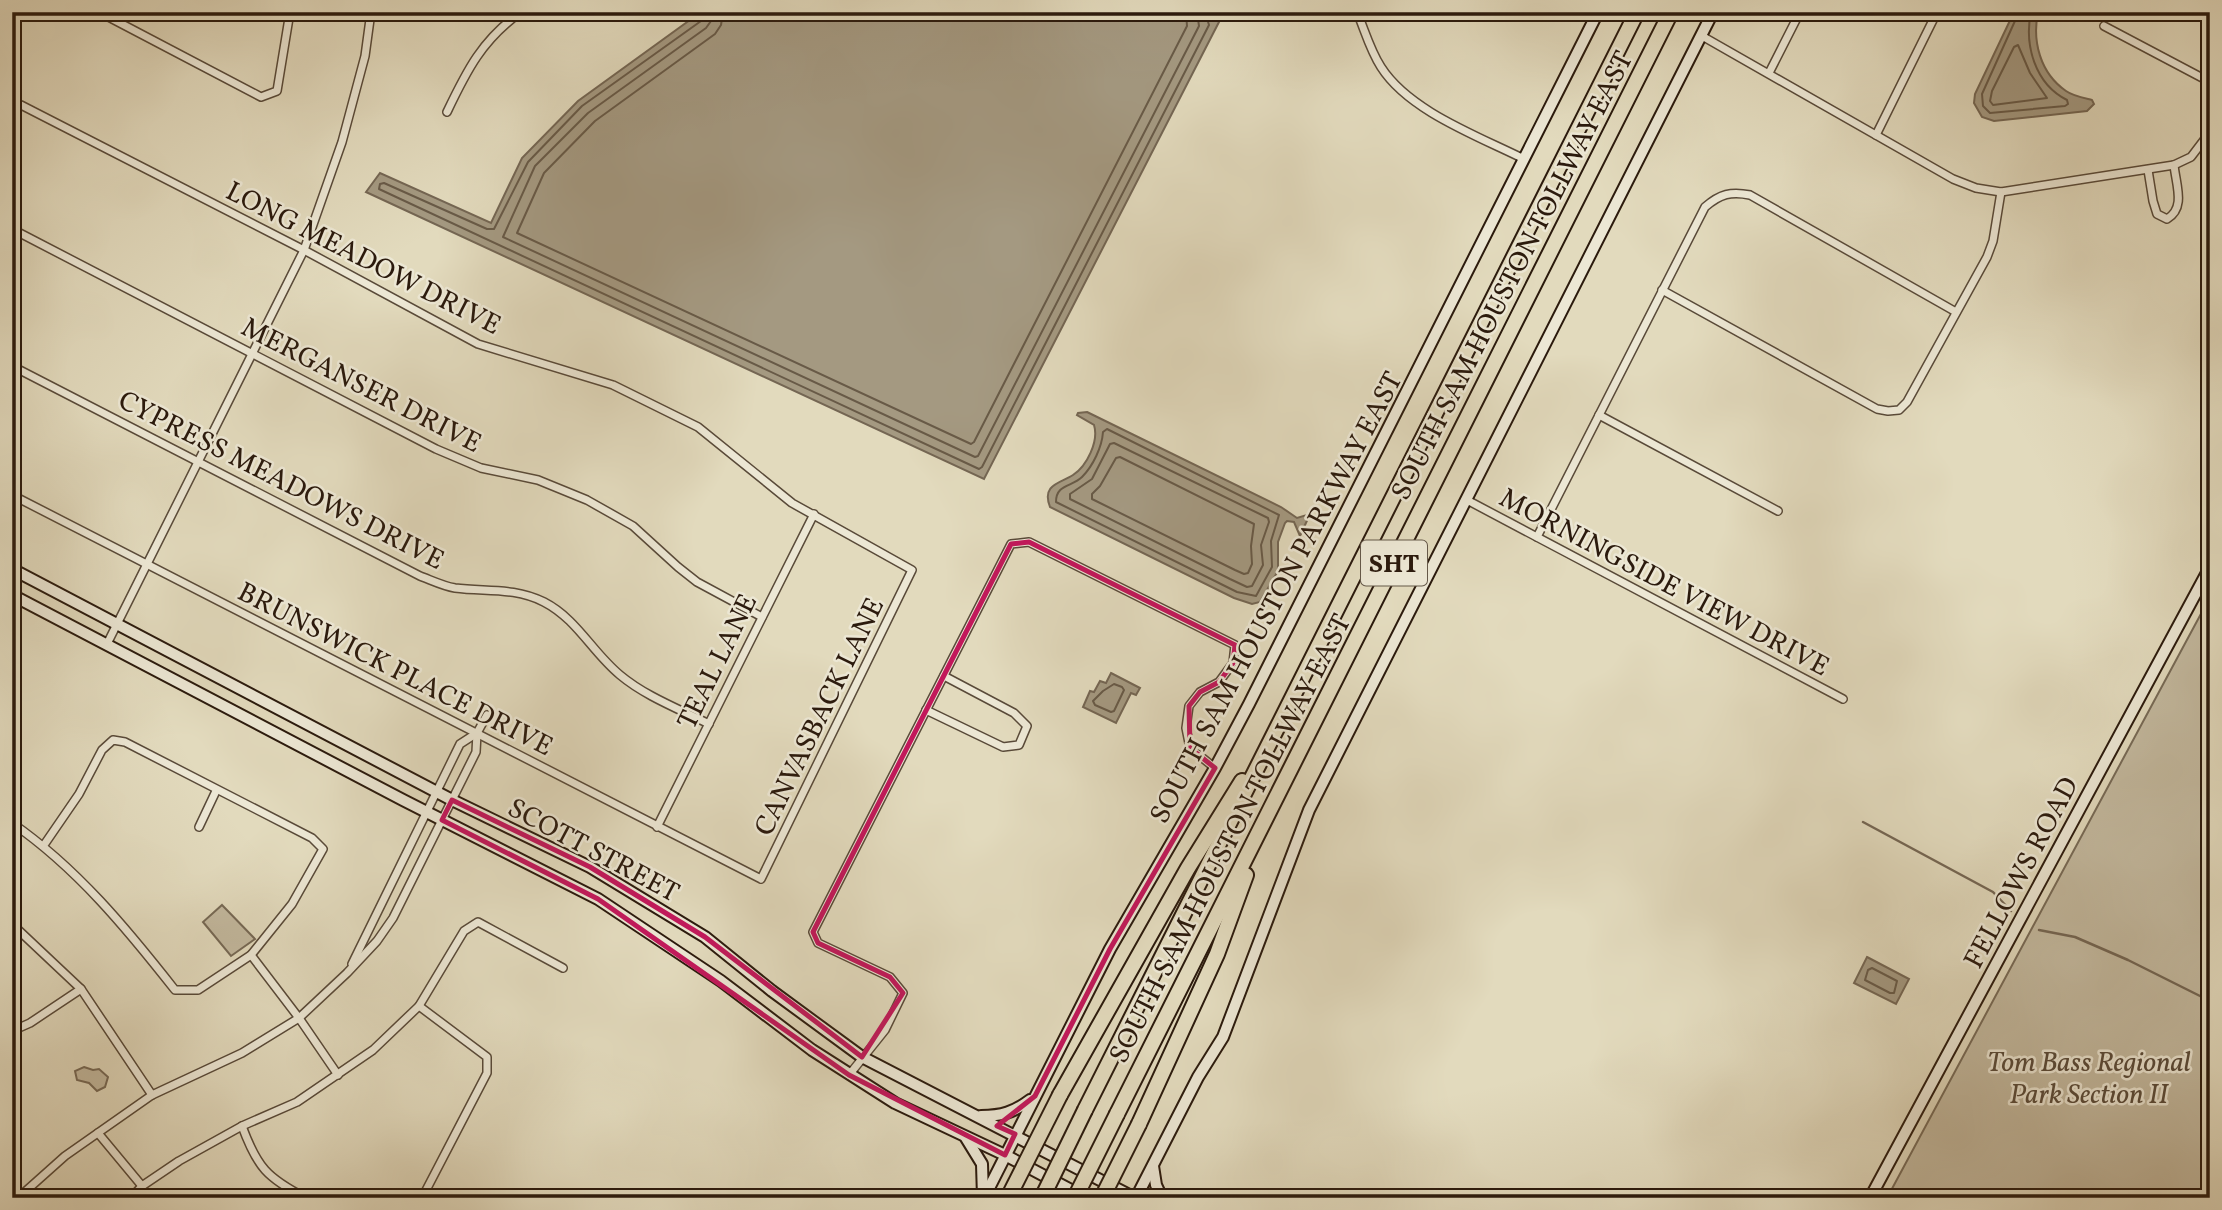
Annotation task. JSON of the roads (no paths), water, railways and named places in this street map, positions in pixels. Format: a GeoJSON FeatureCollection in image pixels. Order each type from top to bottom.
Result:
{"type":"FeatureCollection","features":[{"type":"Feature","properties":{"kind":"highway","name":"SOUTH SAM HOUSTON TOLLWAY EAST"},"geometry":{"type":"LineString","coordinates":[[1042,1198],[1637,12]]}},
{"type":"Feature","properties":{"kind":"highway","name":"SOUTH SAM HOUSTON TOLLWAY EAST"},"geometry":{"type":"LineString","coordinates":[[1075,1198],[1671,12]]}},
{"type":"Feature","properties":{"kind":"highway"},"geometry":{"type":"LineString","coordinates":[[1008,1198],[1060,1095],[1188,868],[1296,693]]}},
{"type":"Feature","properties":{"kind":"highway"},"geometry":{"type":"LineString","coordinates":[[1102,1198],[1217,954],[1273,805]]}},
{"type":"Feature","properties":{"kind":"main road","name":"SOUTH SAM HOUSTON PARKWAY EAST"},"geometry":{"type":"LineString","coordinates":[[984,1198],[1110,949],[1215,768],[1598,12]]}},
{"type":"Feature","properties":{"kind":"main road"},"geometry":{"type":"LineString","coordinates":[[1136,1198],[1198,1077],[1223,1037],[1309,810],[1713,12]]}},
{"type":"Feature","properties":{"kind":"main road","name":"FELLOWS ROAD"},"geometry":{"type":"LineString","coordinates":[[1870,1198],[2210,567]]}},
{"type":"Feature","properties":{"kind":"main road","name":"SCOTT STREET"},"geometry":{"type":"LineString","coordinates":[[12,569],[452,800],[590,867],[705,937],[862,1057],[1136,1198]]}},
{"type":"Feature","properties":{"kind":"main road","name":"SCOTT STREET"},"geometry":{"type":"LineString","coordinates":[[12,596],[598,900],[721,981],[812,1050],[895,1103],[1005,1155],[1086,1198]]}},
{"type":"Feature","properties":{"kind":"main road"},"geometry":{"type":"LineString","coordinates":[[721,981],[736,961]]}},
{"type":"Feature","properties":{"kind":"main road"},"geometry":{"type":"LineString","coordinates":[[977,1116],[1015,1111],[1035,1096]]}},
{"type":"Feature","properties":{"kind":"main road"},"geometry":{"type":"LineString","coordinates":[[967,1138],[982,1164],[984,1198]]}},
{"type":"Feature","properties":{"kind":"main road"},"geometry":{"type":"LineString","coordinates":[[1153,1166],[1156,1185],[1162,1198]]}},
{"type":"Feature","properties":{"kind":"street"},"geometry":{"type":"LineString","coordinates":[[99,12],[261,97],[276,91],[290,12]]}},
{"type":"Feature","properties":{"kind":"street"},"geometry":{"type":"LineString","coordinates":[[107,644],[304,250],[342,142],[365,56],[370,12]]}},
{"type":"Feature","properties":{"kind":"street"},"geometry":{"type":"LineString","coordinates":[[447,112],[464,77],[486,42],[521,12]]}},
{"type":"Feature","properties":{"kind":"street"},"geometry":{"type":"LineString","coordinates":[[1357,12],[1382,69],[1409,99],[1524,159]]}},
{"type":"Feature","properties":{"kind":"street"},"geometry":{"type":"LineString","coordinates":[[1769,73],[1800,12]]}},
{"type":"Feature","properties":{"kind":"street"},"geometry":{"type":"LineString","coordinates":[[1876,135],[1937,12]]}},
{"type":"Feature","properties":{"kind":"street"},"geometry":{"type":"LineString","coordinates":[[2104,26],[2210,82]]}},
{"type":"Feature","properties":{"kind":"street"},"geometry":{"type":"LineString","coordinates":[[1702,36],[1953,179],[1976,188],[2001,192],[2174,165],[2190,157],[2210,132]]}},
{"type":"Feature","properties":{"kind":"street","name":"LONG MEADOW DRIVE"},"geometry":{"type":"LineString","coordinates":[[12,104],[21,105],[304,250],[478,344],[613,385],[698,427],[792,503],[912,570]]}},
{"type":"Feature","properties":{"kind":"street"},"geometry":{"type":"LineString","coordinates":[[2148,170],[2157,214],[2167,219],[2174,215],[2179,207],[2174,165]]}},
{"type":"Feature","properties":{"kind":"street"},"geometry":{"type":"LineString","coordinates":[[1662,290],[1866,402],[1888,411],[1899,410],[1907,402],[1987,257],[1993,241],[2001,192]]}},
{"type":"Feature","properties":{"kind":"street"},"geometry":{"type":"LineString","coordinates":[[1537,537],[1705,207],[1725,193],[1750,195],[1956,312]]}},
{"type":"Feature","properties":{"kind":"street","name":"MERGANSER DRIVE"},"geometry":{"type":"LineString","coordinates":[[12,229],[456,458],[505,475],[538,480],[587,500],[633,526],[698,582],[762,617]]}},
{"type":"Feature","properties":{"kind":"street","name":"CYPRESS MEADOWS DRIVE"},"geometry":{"type":"LineString","coordinates":[[12,366],[439,584],[454,588],[506,590],[527,594],[546,603],[578,627],[621,676],[709,724]]}},
{"type":"Feature","properties":{"kind":"street"},"geometry":{"type":"LineString","coordinates":[[1599,415],[1778,511]]}},
{"type":"Feature","properties":{"kind":"street","name":"BRUNSWICK PLACE DRIVE"},"geometry":{"type":"LineString","coordinates":[[12,495],[761,880]]}},
{"type":"Feature","properties":{"kind":"street","name":"MORNINGSIDE VIEW DRIVE"},"geometry":{"type":"LineString","coordinates":[[1466,500],[1843,699]]}},
{"type":"Feature","properties":{"kind":"street","name":"TEAL LANE"},"geometry":{"type":"LineString","coordinates":[[657,827],[814,514]]}},
{"type":"Feature","properties":{"kind":"street"},"geometry":{"type":"LineString","coordinates":[[849,1074],[885,1030],[903,993],[890,977],[818,943],[813,932],[1011,544],[1029,542],[1235,645],[1233,663],[1219,682],[1200,692],[1189,706],[1186,728],[1191,748],[1215,768]]}},
{"type":"Feature","properties":{"kind":"street","name":"CANVASBACK LANE"},"geometry":{"type":"LineString","coordinates":[[761,880],[912,570]]}},
{"type":"Feature","properties":{"kind":"street"},"geometry":{"type":"LineString","coordinates":[[926,710],[1003,747],[1019,745],[1027,726],[1014,713],[944,676]]}},
{"type":"Feature","properties":{"kind":"street"},"geometry":{"type":"LineString","coordinates":[[18,1198],[65,1156],[152,1095],[242,1053],[299,1018],[347,973],[393,918],[476,752],[477,733],[486,715]]}},
{"type":"Feature","properties":{"kind":"street"},"geometry":{"type":"LineString","coordinates":[[347,973],[460,744],[477,733]]}},
{"type":"Feature","properties":{"kind":"street"},"geometry":{"type":"LineString","coordinates":[[12,823],[44,845],[122,923],[175,990],[198,990],[251,955],[292,904],[323,849],[312,838],[125,742],[113,740],[102,751],[79,794],[44,845]]}},
{"type":"Feature","properties":{"kind":"street"},"geometry":{"type":"LineString","coordinates":[[200,827],[216,791]]}},
{"type":"Feature","properties":{"kind":"street"},"geometry":{"type":"LineString","coordinates":[[131,1198],[142,1186],[179,1161],[242,1126],[297,1102],[373,1050],[419,1006],[464,931],[478,922],[563,968]]}},
{"type":"Feature","properties":{"kind":"street"},"geometry":{"type":"LineString","coordinates":[[12,924],[80,989],[152,1095]]}},
{"type":"Feature","properties":{"kind":"street"},"geometry":{"type":"LineString","coordinates":[[251,955],[338,1075]]}},
{"type":"Feature","properties":{"kind":"street"},"geometry":{"type":"LineString","coordinates":[[12,1031],[30,1023],[80,989]]}},
{"type":"Feature","properties":{"kind":"street"},"geometry":{"type":"LineString","coordinates":[[419,1006],[486,1057],[487,1073],[422,1198]]}},
{"type":"Feature","properties":{"kind":"street"},"geometry":{"type":"LineString","coordinates":[[242,1126],[253,1154],[277,1182],[306,1198]]}},
{"type":"Feature","properties":{"kind":"street"},"geometry":{"type":"LineString","coordinates":[[98,1133],[142,1186]]}},
{"type":"Feature","properties":{"kind":"water"},"geometry":{"type":"Polygon","coordinates":[[[701,12],[1208,12],[1220,20],[984,479],[366,192],[380,173],[491,223],[522,158],[578,101],[701,12]]]}},
{"type":"Feature","properties":{"kind":"water"},"geometry":{"type":"Polygon","coordinates":[[[2014,12],[2038,12],[2037,45],[2044,66],[2057,84],[2066,91],[2092,100],[2094,104],[2087,111],[1994,121],[1982,117],[1974,103],[1975,94],[2014,12]]]}},
{"type":"Feature","properties":{"kind":"water"},"geometry":{"type":"Polygon","coordinates":[[[1087,412],[1281,507],[1297,518],[1310,514],[1300,536],[1294,522],[1285,523],[1278,542],[1278,571],[1260,602],[1252,604],[1234,598],[1050,507],[1050,489],[1078,471],[1091,453],[1095,438],[1094,425],[1077,415],[1087,412]]]}},
{"type":"Feature","properties":{"kind":"water"},"geometry":{"type":"Polygon","coordinates":[[[1111,673],[1140,688],[1136,695],[1131,693],[1116,723],[1083,707],[1090,691],[1094,692],[1100,681],[1106,683],[1111,673]]]}},
{"type":"Feature","properties":{"kind":"water"},"geometry":{"type":"Polygon","coordinates":[[[1867,957],[1909,979],[1896,1004],[1854,983],[1867,957]]]}},
{"type":"Feature","properties":{"kind":"waterway"},"geometry":{"type":"LineString","coordinates":[[1863,822],[1993,892],[2011,911]]}},
{"type":"Feature","properties":{"kind":"waterway"},"geometry":{"type":"LineString","coordinates":[[2039,930],[2075,937],[2210,1001]]}},
{"type":"Feature","properties":{"kind":"park label","name":"Tom Bass Regional Park Section II"},"geometry":{"type":"Point","coordinates":[2089,1077]}}]}
